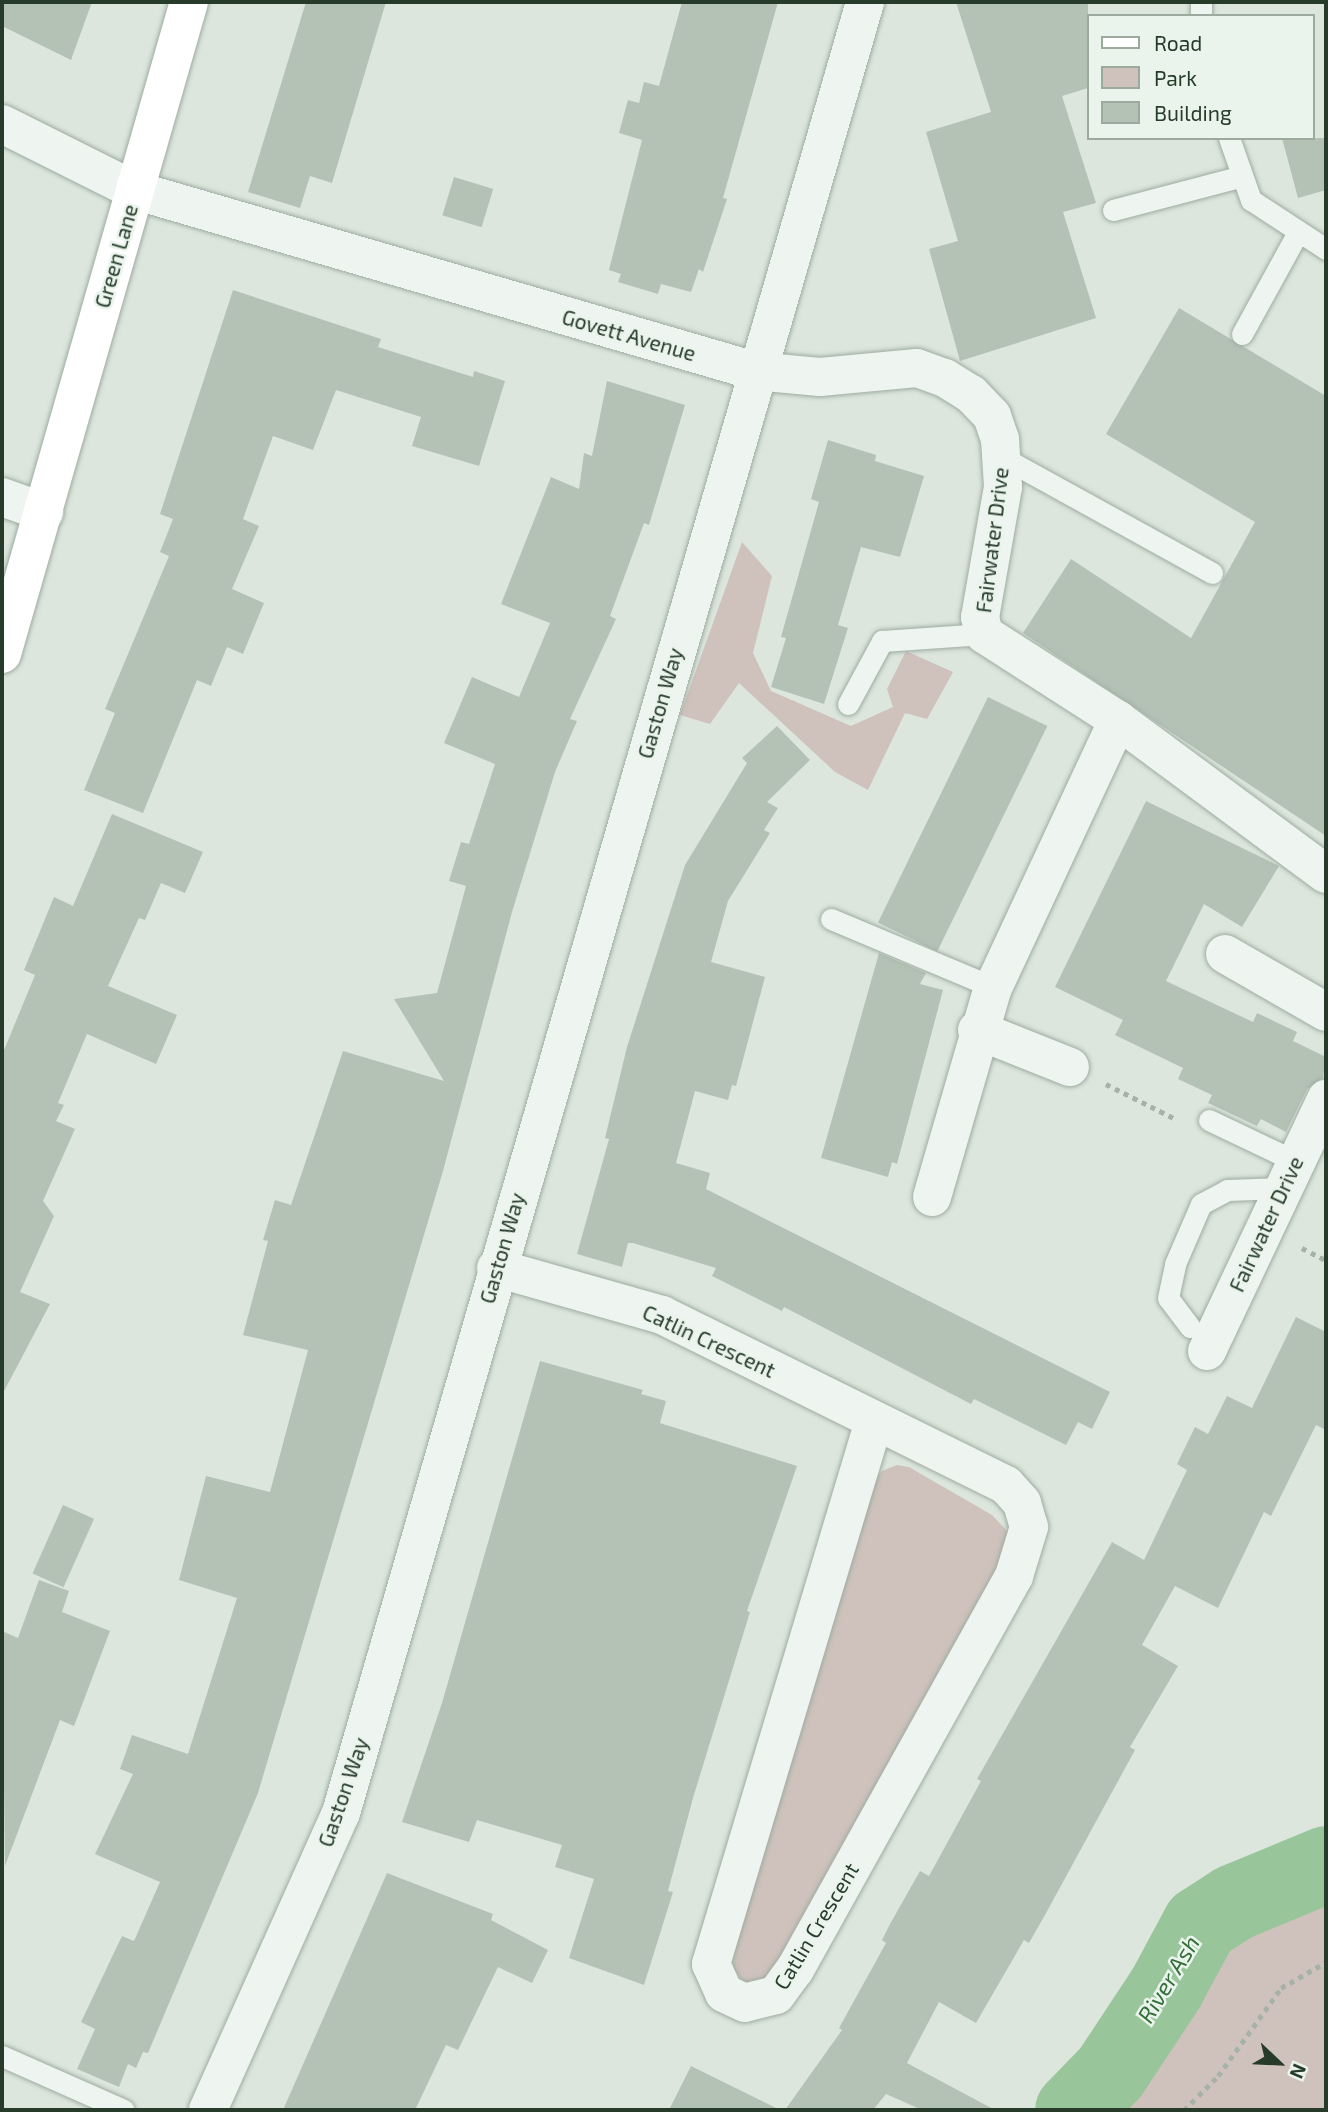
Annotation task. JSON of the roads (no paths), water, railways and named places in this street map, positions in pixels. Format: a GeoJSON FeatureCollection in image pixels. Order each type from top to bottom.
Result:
{"type":"FeatureCollection","features":[{"type":"Feature","properties":{"kind":"main road","name":"Green Lane"},"geometry":{"type":"LineString","coordinates":[[2,654],[189,2]]}},
{"type":"Feature","properties":{"kind":"street"},"geometry":{"type":"LineString","coordinates":[[755,371],[865,2]]}},
{"type":"Feature","properties":{"kind":"street","name":"Govett Avenue"},"geometry":{"type":"LineString","coordinates":[[2,124],[134,190],[755,371]]}},
{"type":"Feature","properties":{"kind":"street","name":"Fairwater Drive"},"geometry":{"type":"LineString","coordinates":[[755,371],[820,377],[917,368],[971,394],[992,416],[1002,457],[1003,486],[980,617],[984,634],[1118,720],[1326,874]]}},
{"type":"Feature","properties":{"kind":"street","name":"Gaston Way"},"geometry":{"type":"LineString","coordinates":[[208,2110],[341,1813],[755,371]]}},
{"type":"Feature","properties":{"kind":"street"},"geometry":{"type":"LineString","coordinates":[[2,497],[44,512]]}},
{"type":"Feature","properties":{"kind":"street"},"geometry":{"type":"LineString","coordinates":[[932,1197],[977,1030],[993,987],[1118,720]]}},
{"type":"Feature","properties":{"kind":"street"},"geometry":{"type":"LineString","coordinates":[[1225,954],[1326,1012]]}},
{"type":"Feature","properties":{"kind":"street"},"geometry":{"type":"LineString","coordinates":[[977,1030],[1070,1066]]}},
{"type":"Feature","properties":{"kind":"street","name":"Fairwater Drive"},"geometry":{"type":"LineString","coordinates":[[1198,1339],[1289,1174],[1326,1098]]}},
{"type":"Feature","properties":{"kind":"street","name":"Catlin Crescent"},"geometry":{"type":"LineString","coordinates":[[496,1268],[662,1315],[1006,1485],[1021,1503],[1029,1527],[1025,1550],[795,1969],[776,1995],[745,2003],[724,1993],[711,1965],[874,1421]]}},
{"type":"Feature","properties":{"kind":"lane"},"geometry":{"type":"LineString","coordinates":[[1230,140],[1239,177],[1251,200],[1316,242],[1242,334]]}},
{"type":"Feature","properties":{"kind":"lane"},"geometry":{"type":"LineString","coordinates":[[1113,210],[1239,177]]}},
{"type":"Feature","properties":{"kind":"lane"},"geometry":{"type":"LineString","coordinates":[[1002,457],[1212,573]]}},
{"type":"Feature","properties":{"kind":"lane"},"geometry":{"type":"LineString","coordinates":[[848,704],[882,641],[984,634]]}},
{"type":"Feature","properties":{"kind":"lane"},"geometry":{"type":"LineString","coordinates":[[831,919],[993,987]]}},
{"type":"Feature","properties":{"kind":"lane"},"geometry":{"type":"LineString","coordinates":[[1209,1120],[1289,1174]]}},
{"type":"Feature","properties":{"kind":"lane"},"geometry":{"type":"LineString","coordinates":[[1198,1339],[1168,1298],[1175,1264],[1201,1204],[1227,1190],[1289,1174]]}},
{"type":"Feature","properties":{"kind":"lane"},"geometry":{"type":"LineString","coordinates":[[2,2056],[124,2110]]}},
{"type":"Feature","properties":{"kind":"waterway","name":"River Ash"},"geometry":{"type":"LineString","coordinates":[[1073,2110],[1110,2072],[1165,1989],[1200,1924],[1234,1902],[1326,1864]]}}]}
